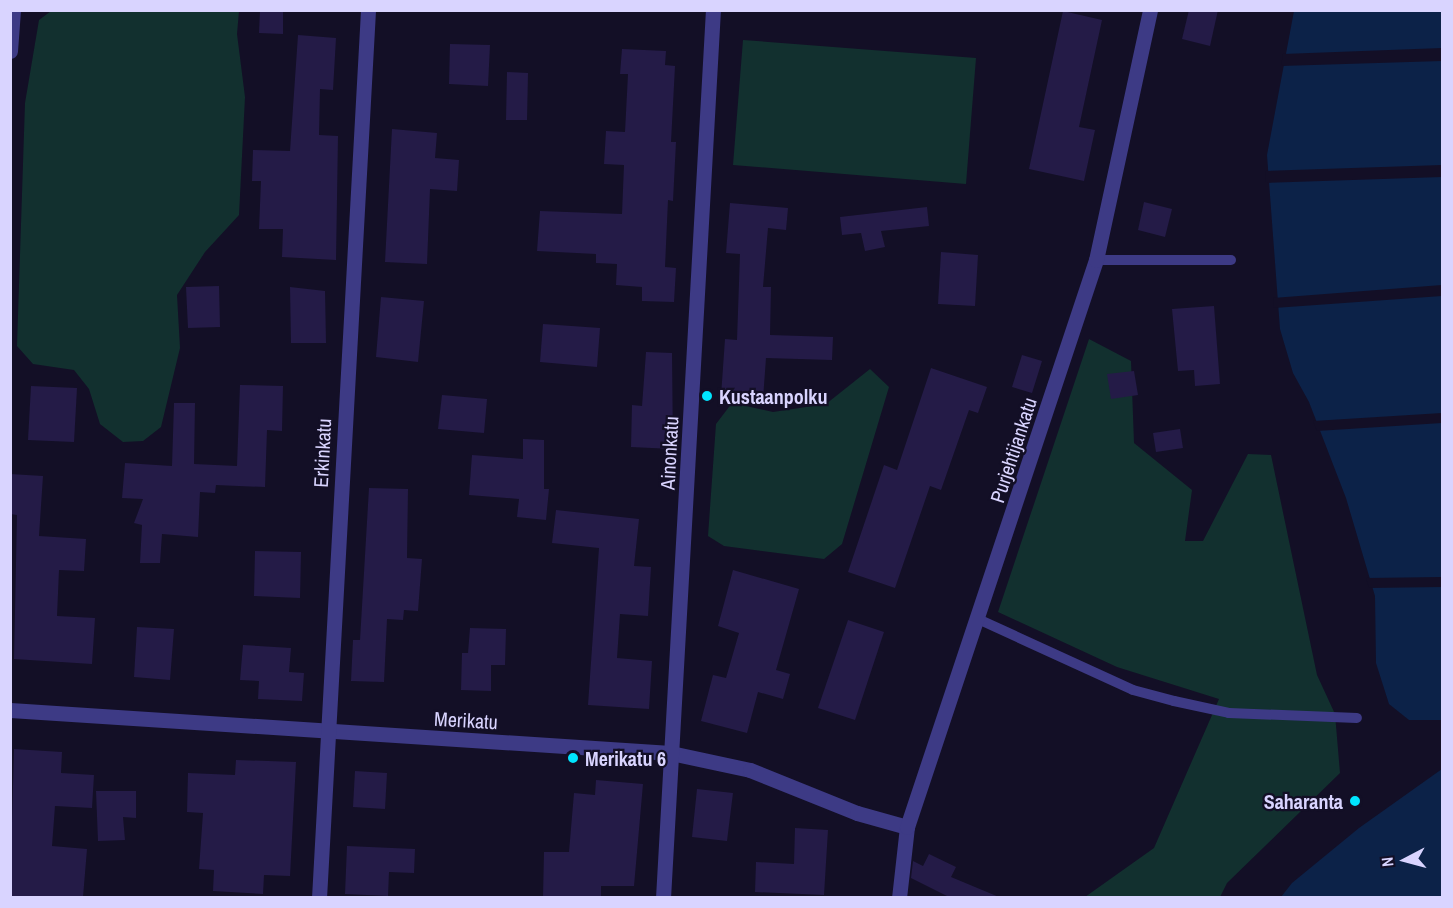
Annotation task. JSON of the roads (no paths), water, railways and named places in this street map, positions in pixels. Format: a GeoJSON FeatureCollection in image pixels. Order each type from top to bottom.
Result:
{"type":"FeatureCollection","features":[{"type":"Feature","properties":{"kind":"street"},"geometry":{"type":"LineString","coordinates":[[10,51],[13,10]]}},
{"type":"Feature","properties":{"kind":"street","name":"Erkinkatu"},"geometry":{"type":"LineString","coordinates":[[319,897],[368,10]]}},
{"type":"Feature","properties":{"kind":"street","name":"Ainonkatu"},"geometry":{"type":"LineString","coordinates":[[663,897],[713,10]]}},
{"type":"Feature","properties":{"kind":"street","name":"Purjehtijankatu"},"geometry":{"type":"LineString","coordinates":[[899,897],[907,827],[1096,261],[1150,10]]}},
{"type":"Feature","properties":{"kind":"street","name":"Merikatu"},"geometry":{"type":"LineString","coordinates":[[10,710],[327,733],[671,753],[750,770],[857,813],[907,827]]}},
{"type":"Feature","properties":{"kind":"lane"},"geometry":{"type":"LineString","coordinates":[[1096,261],[1231,260]]}},
{"type":"Feature","properties":{"kind":"lane"},"geometry":{"type":"LineString","coordinates":[[978,619],[1133,690],[1174,701],[1229,713],[1357,718]]}},
{"type":"Feature","properties":{"kind":"water"},"geometry":{"type":"Polygon","coordinates":[[[1294,11],[1442,11],[1442,720],[1409,720],[1389,704],[1376,663],[1375,596],[1346,498],[1309,402],[1293,373],[1280,329],[1267,155],[1294,11]]]}},
{"type":"Feature","properties":{"kind":"water"},"geometry":{"type":"Polygon","coordinates":[[[1442,769],[1442,897],[1281,897],[1292,883],[1359,828],[1442,769]]]}},
{"type":"Feature","properties":{"kind":"place","name":"Kustaanpolku"},"geometry":{"type":"Point","coordinates":[707,396]}},
{"type":"Feature","properties":{"kind":"place","name":"Merikatu 6"},"geometry":{"type":"Point","coordinates":[573,758]}},
{"type":"Feature","properties":{"kind":"place","name":"Saharanta"},"geometry":{"type":"Point","coordinates":[1355,801]}}]}
